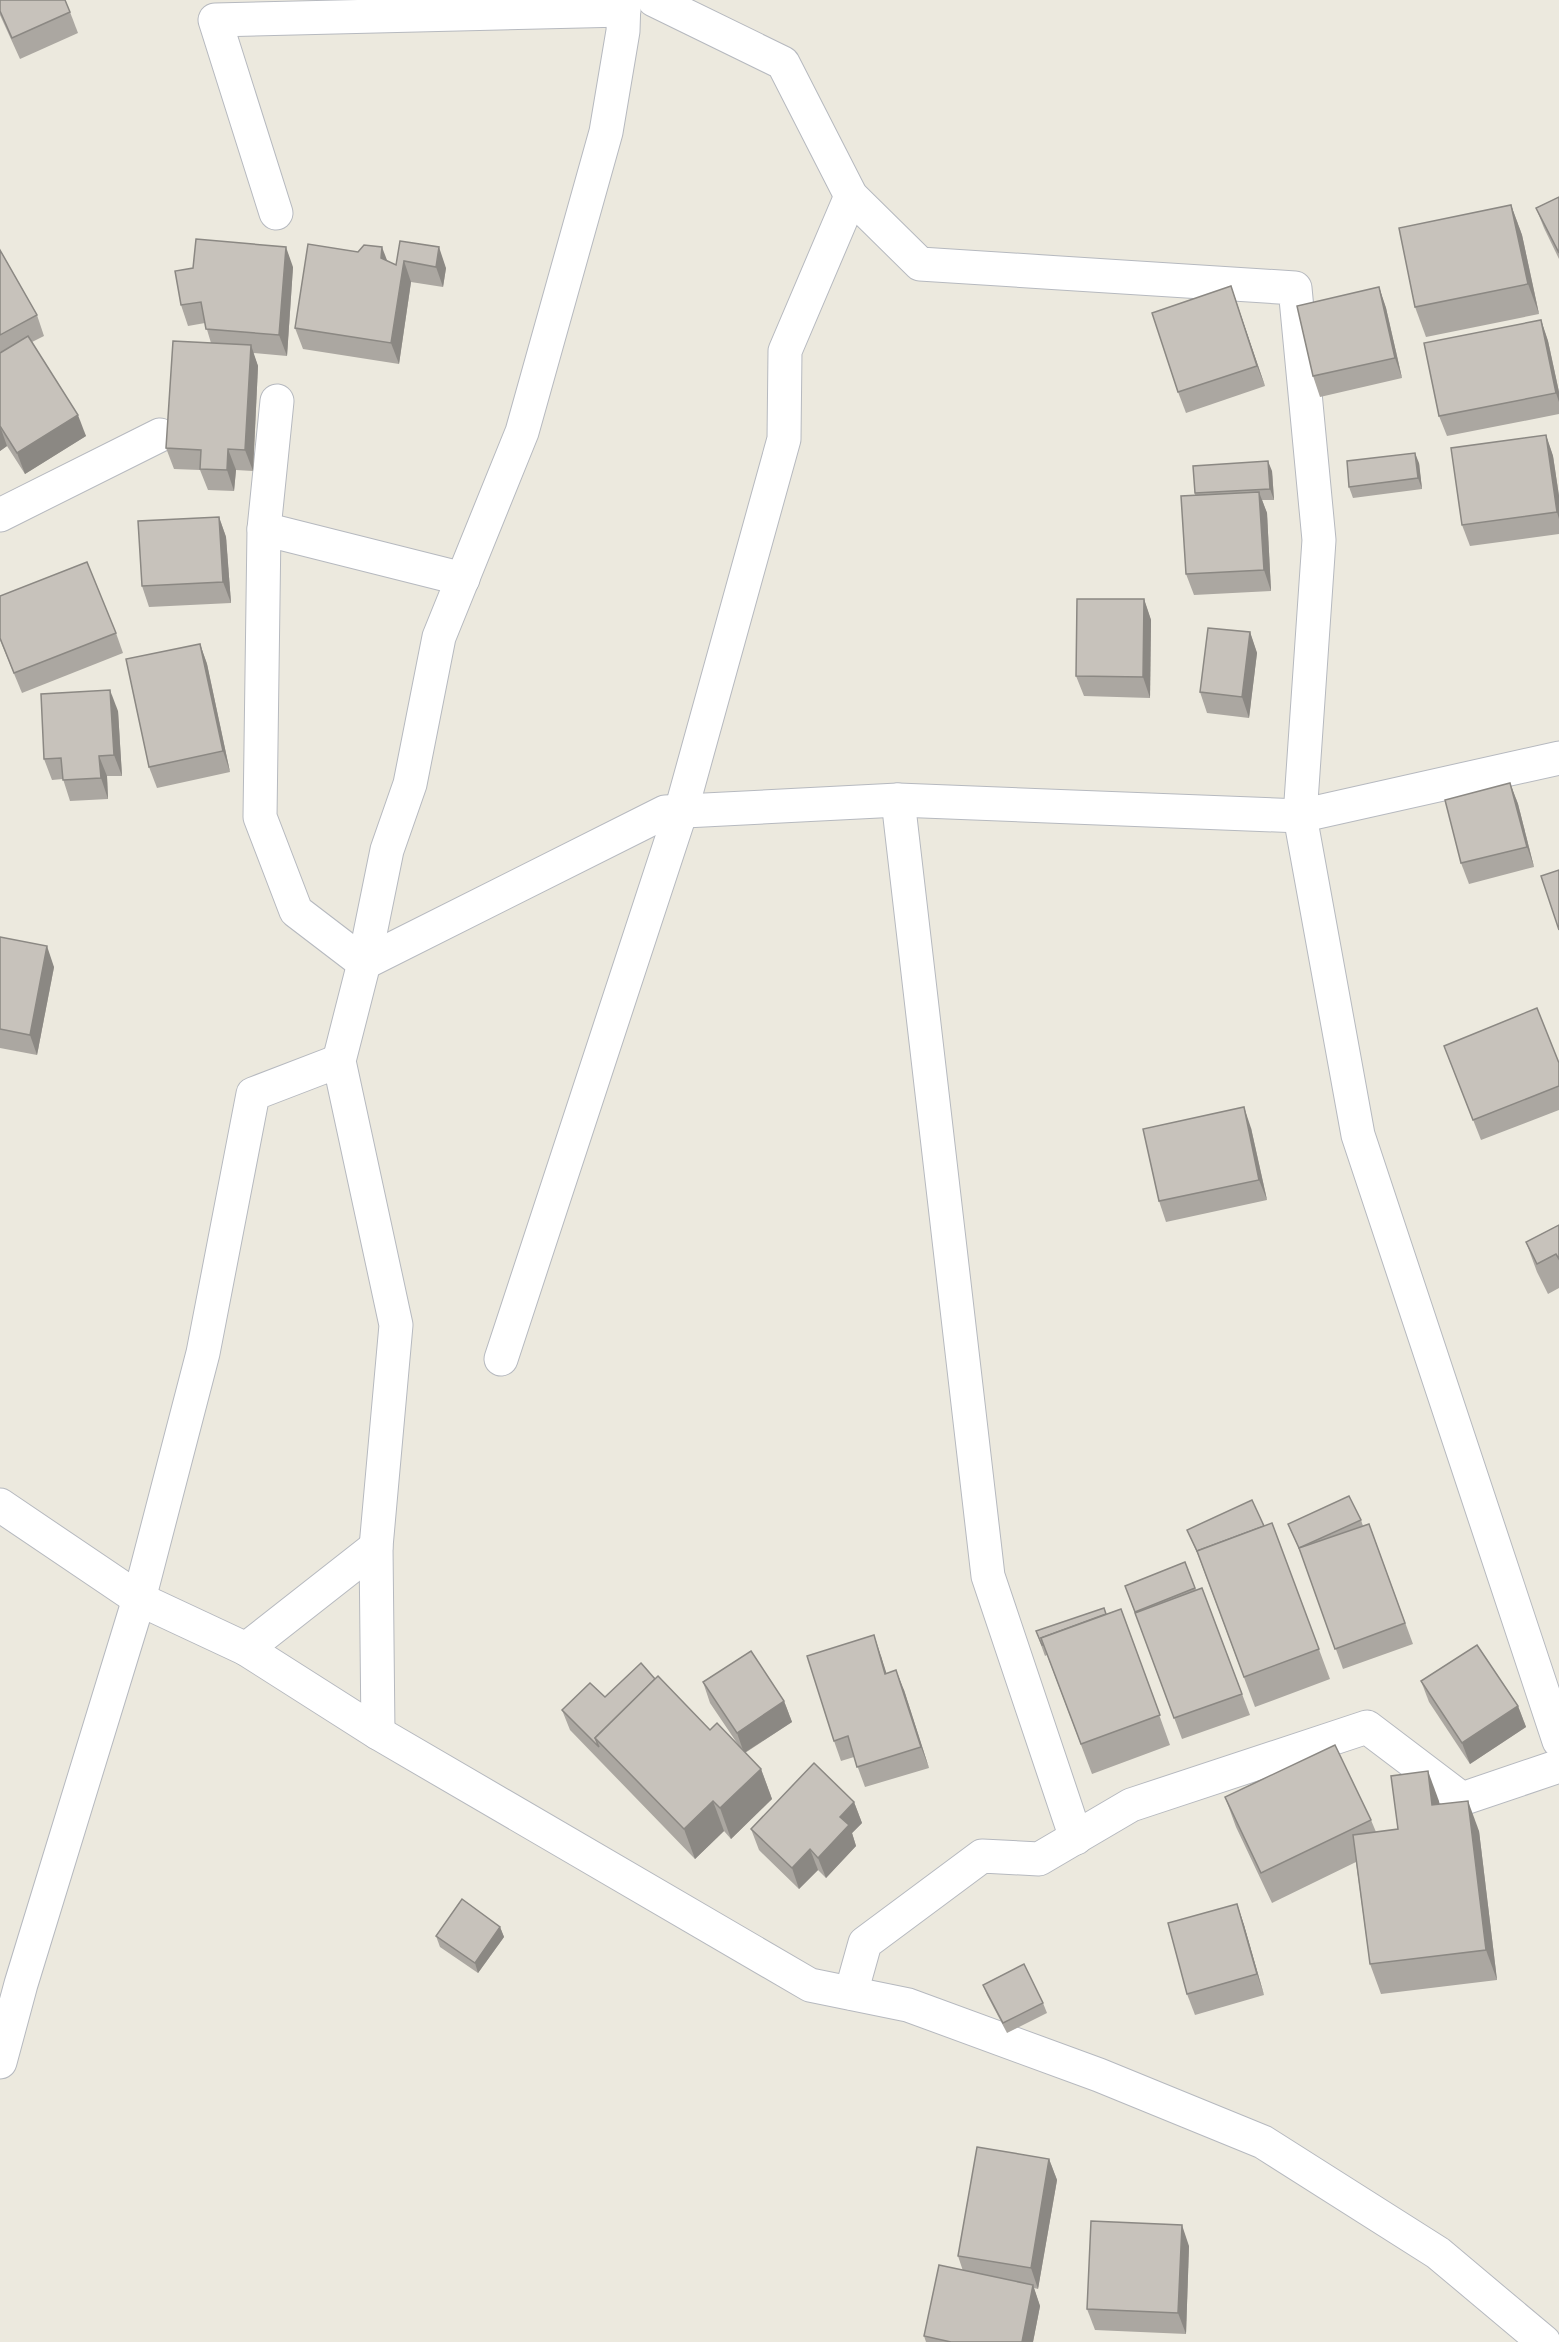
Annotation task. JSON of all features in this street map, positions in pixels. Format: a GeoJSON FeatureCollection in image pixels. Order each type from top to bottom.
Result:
{"type":"FeatureCollection","features":[{"type":"Feature","properties":{"kind":"street"},"geometry":{"type":"LineString","coordinates":[[654,0],[783,63],[851,196],[920,264],[1294,288],[1319,540],[1300,816],[1358,1135],[1559,1741]]}},
{"type":"Feature","properties":{"kind":"street"},"geometry":{"type":"LineString","coordinates":[[276,213],[215,20],[624,5],[623,31],[606,132],[522,432],[439,637],[410,784],[387,850],[364,963],[339,1061],[396,1325],[376,1547],[378,1733]]}},
{"type":"Feature","properties":{"kind":"street"},"geometry":{"type":"LineString","coordinates":[[501,1359],[681,811],[784,439],[785,351],[851,196]]}},
{"type":"Feature","properties":{"kind":"street"},"geometry":{"type":"LineString","coordinates":[[277,401],[264,529],[260,817],[296,911],[364,963]]}},
{"type":"Feature","properties":{"kind":"street"},"geometry":{"type":"LineString","coordinates":[[0,515],[160,435]]}},
{"type":"Feature","properties":{"kind":"street"},"geometry":{"type":"LineString","coordinates":[[264,529],[463,579]]}},
{"type":"Feature","properties":{"kind":"street"},"geometry":{"type":"LineString","coordinates":[[364,963],[664,812],[898,800],[1300,816],[1559,758]]}},
{"type":"Feature","properties":{"kind":"street"},"geometry":{"type":"LineString","coordinates":[[898,800],[988,1576],[1076,1838]]}},
{"type":"Feature","properties":{"kind":"street"},"geometry":{"type":"LineString","coordinates":[[0,2062],[21,1984],[139,1599],[203,1353],[253,1094],[339,1061]]}},
{"type":"Feature","properties":{"kind":"street"},"geometry":{"type":"LineString","coordinates":[[0,1505],[139,1599],[246,1649],[378,1733],[810,1985],[908,2005],[1099,2075],[1263,2142],[1438,2253],[1544,2342]]}},
{"type":"Feature","properties":{"kind":"street"},"geometry":{"type":"LineString","coordinates":[[246,1649],[376,1547]]}},
{"type":"Feature","properties":{"kind":"street"},"geometry":{"type":"LineString","coordinates":[[851,1994],[865,1943],[982,1856],[1039,1859],[1131,1805],[1367,1727],[1462,1799],[1559,1766]]}},
{"type":"Feature","properties":{"kind":"building"},"geometry":{"type":"Polygon","coordinates":[[[0,0],[65,0],[70,12],[12,38],[0,11],[0,0]]]}},
{"type":"Feature","properties":{"kind":"building"},"geometry":{"type":"Polygon","coordinates":[[[1559,197],[1559,253],[1536,208],[1559,197]]]}},
{"type":"Feature","properties":{"kind":"building"},"geometry":{"type":"Polygon","coordinates":[[[1511,205],[1528,284],[1415,307],[1399,228],[1511,205]]]}},
{"type":"Feature","properties":{"kind":"building"},"geometry":{"type":"Polygon","coordinates":[[[196,239],[286,247],[279,335],[206,329],[201,302],[181,305],[175,271],[193,268],[196,239]]]}},
{"type":"Feature","properties":{"kind":"building"},"geometry":{"type":"Polygon","coordinates":[[[400,241],[439,247],[436,267],[404,261],[391,343],[295,328],[308,244],[358,252],[364,245],[382,247],[381,258],[396,265],[400,241]]]}},
{"type":"Feature","properties":{"kind":"building"},"geometry":{"type":"Polygon","coordinates":[[[0,250],[37,315],[0,335],[0,250]]]}},
{"type":"Feature","properties":{"kind":"building"},"geometry":{"type":"Polygon","coordinates":[[[1231,286],[1257,366],[1178,392],[1152,313],[1231,286]]]}},
{"type":"Feature","properties":{"kind":"building"},"geometry":{"type":"Polygon","coordinates":[[[1379,287],[1395,358],[1313,376],[1297,306],[1379,287]]]}},
{"type":"Feature","properties":{"kind":"building"},"geometry":{"type":"Polygon","coordinates":[[[1541,320],[1556,393],[1439,416],[1424,343],[1541,320]]]}},
{"type":"Feature","properties":{"kind":"building"},"geometry":{"type":"Polygon","coordinates":[[[28,336],[78,415],[17,453],[0,426],[0,353],[28,336]]]}},
{"type":"Feature","properties":{"kind":"building"},"geometry":{"type":"Polygon","coordinates":[[[173,341],[251,345],[245,450],[228,449],[227,470],[200,469],[201,450],[166,448],[173,341]]]}},
{"type":"Feature","properties":{"kind":"building"},"geometry":{"type":"Polygon","coordinates":[[[1546,435],[1557,512],[1462,525],[1451,448],[1546,435]]]}},
{"type":"Feature","properties":{"kind":"building"},"geometry":{"type":"Polygon","coordinates":[[[1415,453],[1418,478],[1349,487],[1347,461],[1415,453]]]}},
{"type":"Feature","properties":{"kind":"building"},"geometry":{"type":"Polygon","coordinates":[[[1268,461],[1270,489],[1195,493],[1193,466],[1268,461]]]}},
{"type":"Feature","properties":{"kind":"building"},"geometry":{"type":"Polygon","coordinates":[[[1259,492],[1264,570],[1186,574],[1181,496],[1259,492]]]}},
{"type":"Feature","properties":{"kind":"building"},"geometry":{"type":"Polygon","coordinates":[[[219,517],[223,582],[142,586],[138,521],[219,517]]]}},
{"type":"Feature","properties":{"kind":"building"},"geometry":{"type":"Polygon","coordinates":[[[87,562],[116,633],[14,673],[0,638],[0,596],[87,562]]]}},
{"type":"Feature","properties":{"kind":"building"},"geometry":{"type":"Polygon","coordinates":[[[1077,599],[1144,599],[1143,677],[1076,676],[1077,599]]]}},
{"type":"Feature","properties":{"kind":"building"},"geometry":{"type":"Polygon","coordinates":[[[1208,628],[1250,632],[1242,697],[1200,692],[1208,628]]]}},
{"type":"Feature","properties":{"kind":"building"},"geometry":{"type":"Polygon","coordinates":[[[200,644],[223,751],[149,767],[126,659],[200,644]]]}},
{"type":"Feature","properties":{"kind":"building"},"geometry":{"type":"Polygon","coordinates":[[[110,690],[114,755],[99,756],[101,778],[63,780],[61,758],[44,759],[41,694],[110,690]]]}},
{"type":"Feature","properties":{"kind":"building"},"geometry":{"type":"Polygon","coordinates":[[[1510,783],[1527,847],[1461,863],[1445,800],[1510,783]]]}},
{"type":"Feature","properties":{"kind":"building"},"geometry":{"type":"Polygon","coordinates":[[[1559,870],[1559,930],[1541,876],[1559,870]]]}},
{"type":"Feature","properties":{"kind":"building"},"geometry":{"type":"Polygon","coordinates":[[[0,937],[47,946],[30,1035],[0,1029],[0,937]]]}},
{"type":"Feature","properties":{"kind":"building"},"geometry":{"type":"Polygon","coordinates":[[[1537,1008],[1559,1063],[1559,1086],[1473,1120],[1444,1046],[1537,1008]]]}},
{"type":"Feature","properties":{"kind":"building"},"geometry":{"type":"Polygon","coordinates":[[[1244,1107],[1259,1180],[1159,1201],[1143,1129],[1244,1107]]]}},
{"type":"Feature","properties":{"kind":"building"},"geometry":{"type":"Polygon","coordinates":[[[1559,1225],[1559,1259],[1556,1254],[1537,1264],[1526,1242],[1559,1225]]]}},
{"type":"Feature","properties":{"kind":"building"},"geometry":{"type":"Polygon","coordinates":[[[1349,1496],[1361,1520],[1299,1548],[1288,1524],[1349,1496]]]}},
{"type":"Feature","properties":{"kind":"building"},"geometry":{"type":"Polygon","coordinates":[[[1252,1500],[1264,1526],[1197,1551],[1187,1530],[1252,1500]]]}},
{"type":"Feature","properties":{"kind":"building"},"geometry":{"type":"Polygon","coordinates":[[[1272,1523],[1319,1649],[1244,1677],[1197,1551],[1272,1523]]]}},
{"type":"Feature","properties":{"kind":"building"},"geometry":{"type":"Polygon","coordinates":[[[1369,1524],[1405,1623],[1335,1649],[1299,1548],[1369,1524]]]}},
{"type":"Feature","properties":{"kind":"building"},"geometry":{"type":"Polygon","coordinates":[[[1185,1562],[1195,1588],[1135,1612],[1125,1586],[1185,1562]]]}},
{"type":"Feature","properties":{"kind":"building"},"geometry":{"type":"Polygon","coordinates":[[[1202,1588],[1242,1694],[1174,1718],[1135,1613],[1202,1588]]]}},
{"type":"Feature","properties":{"kind":"building"},"geometry":{"type":"Polygon","coordinates":[[[1104,1608],[1106,1614],[1041,1638],[1044,1645],[1042,1645],[1036,1631],[1104,1608]]]}},
{"type":"Feature","properties":{"kind":"building"},"geometry":{"type":"Polygon","coordinates":[[[1121,1609],[1160,1715],[1081,1744],[1041,1638],[1121,1609]]]}},
{"type":"Feature","properties":{"kind":"building"},"geometry":{"type":"Polygon","coordinates":[[[874,1635],[885,1674],[896,1670],[921,1747],[857,1767],[848,1736],[834,1741],[807,1656],[874,1635]]]}},
{"type":"Feature","properties":{"kind":"building"},"geometry":{"type":"Polygon","coordinates":[[[1477,1645],[1518,1706],[1462,1743],[1421,1681],[1477,1645]]]}},
{"type":"Feature","properties":{"kind":"building"},"geometry":{"type":"Polygon","coordinates":[[[751,1651],[784,1701],[737,1733],[703,1682],[751,1651]]]}},
{"type":"Feature","properties":{"kind":"building"},"geometry":{"type":"Polygon","coordinates":[[[641,1663],[655,1679],[595,1738],[599,1747],[562,1710],[590,1683],[605,1697],[641,1663]]]}},
{"type":"Feature","properties":{"kind":"building"},"geometry":{"type":"Polygon","coordinates":[[[658,1676],[710,1730],[717,1723],[761,1769],[720,1808],[713,1801],[684,1829],[595,1738],[658,1676]]]}},
{"type":"Feature","properties":{"kind":"building"},"geometry":{"type":"Polygon","coordinates":[[[1335,1745],[1371,1820],[1261,1873],[1225,1797],[1335,1745]]]}},
{"type":"Feature","properties":{"kind":"building"},"geometry":{"type":"Polygon","coordinates":[[[814,1763],[854,1802],[840,1817],[849,1825],[818,1858],[810,1849],[792,1868],[751,1829],[814,1763]]]}},
{"type":"Feature","properties":{"kind":"building"},"geometry":{"type":"Polygon","coordinates":[[[1428,1771],[1432,1805],[1468,1801],[1486,1950],[1370,1964],[1353,1835],[1398,1829],[1391,1776],[1428,1771]]]}},
{"type":"Feature","properties":{"kind":"building"},"geometry":{"type":"Polygon","coordinates":[[[462,1899],[500,1927],[475,1963],[436,1936],[462,1899]]]}},
{"type":"Feature","properties":{"kind":"building"},"geometry":{"type":"Polygon","coordinates":[[[1237,1904],[1257,1974],[1187,1994],[1168,1923],[1237,1904]]]}},
{"type":"Feature","properties":{"kind":"building"},"geometry":{"type":"Polygon","coordinates":[[[1024,1964],[1043,2003],[1003,2023],[983,1985],[1024,1964]]]}},
{"type":"Feature","properties":{"kind":"building"},"geometry":{"type":"Polygon","coordinates":[[[977,2147],[1049,2159],[1031,2268],[958,2256],[977,2147]]]}},
{"type":"Feature","properties":{"kind":"building"},"geometry":{"type":"Polygon","coordinates":[[[1091,2221],[1182,2225],[1178,2313],[1087,2309],[1091,2221]]]}},
{"type":"Feature","properties":{"kind":"building"},"geometry":{"type":"Polygon","coordinates":[[[939,2265],[1033,2285],[1022,2342],[951,2342],[924,2336],[939,2265]]]}}]}
